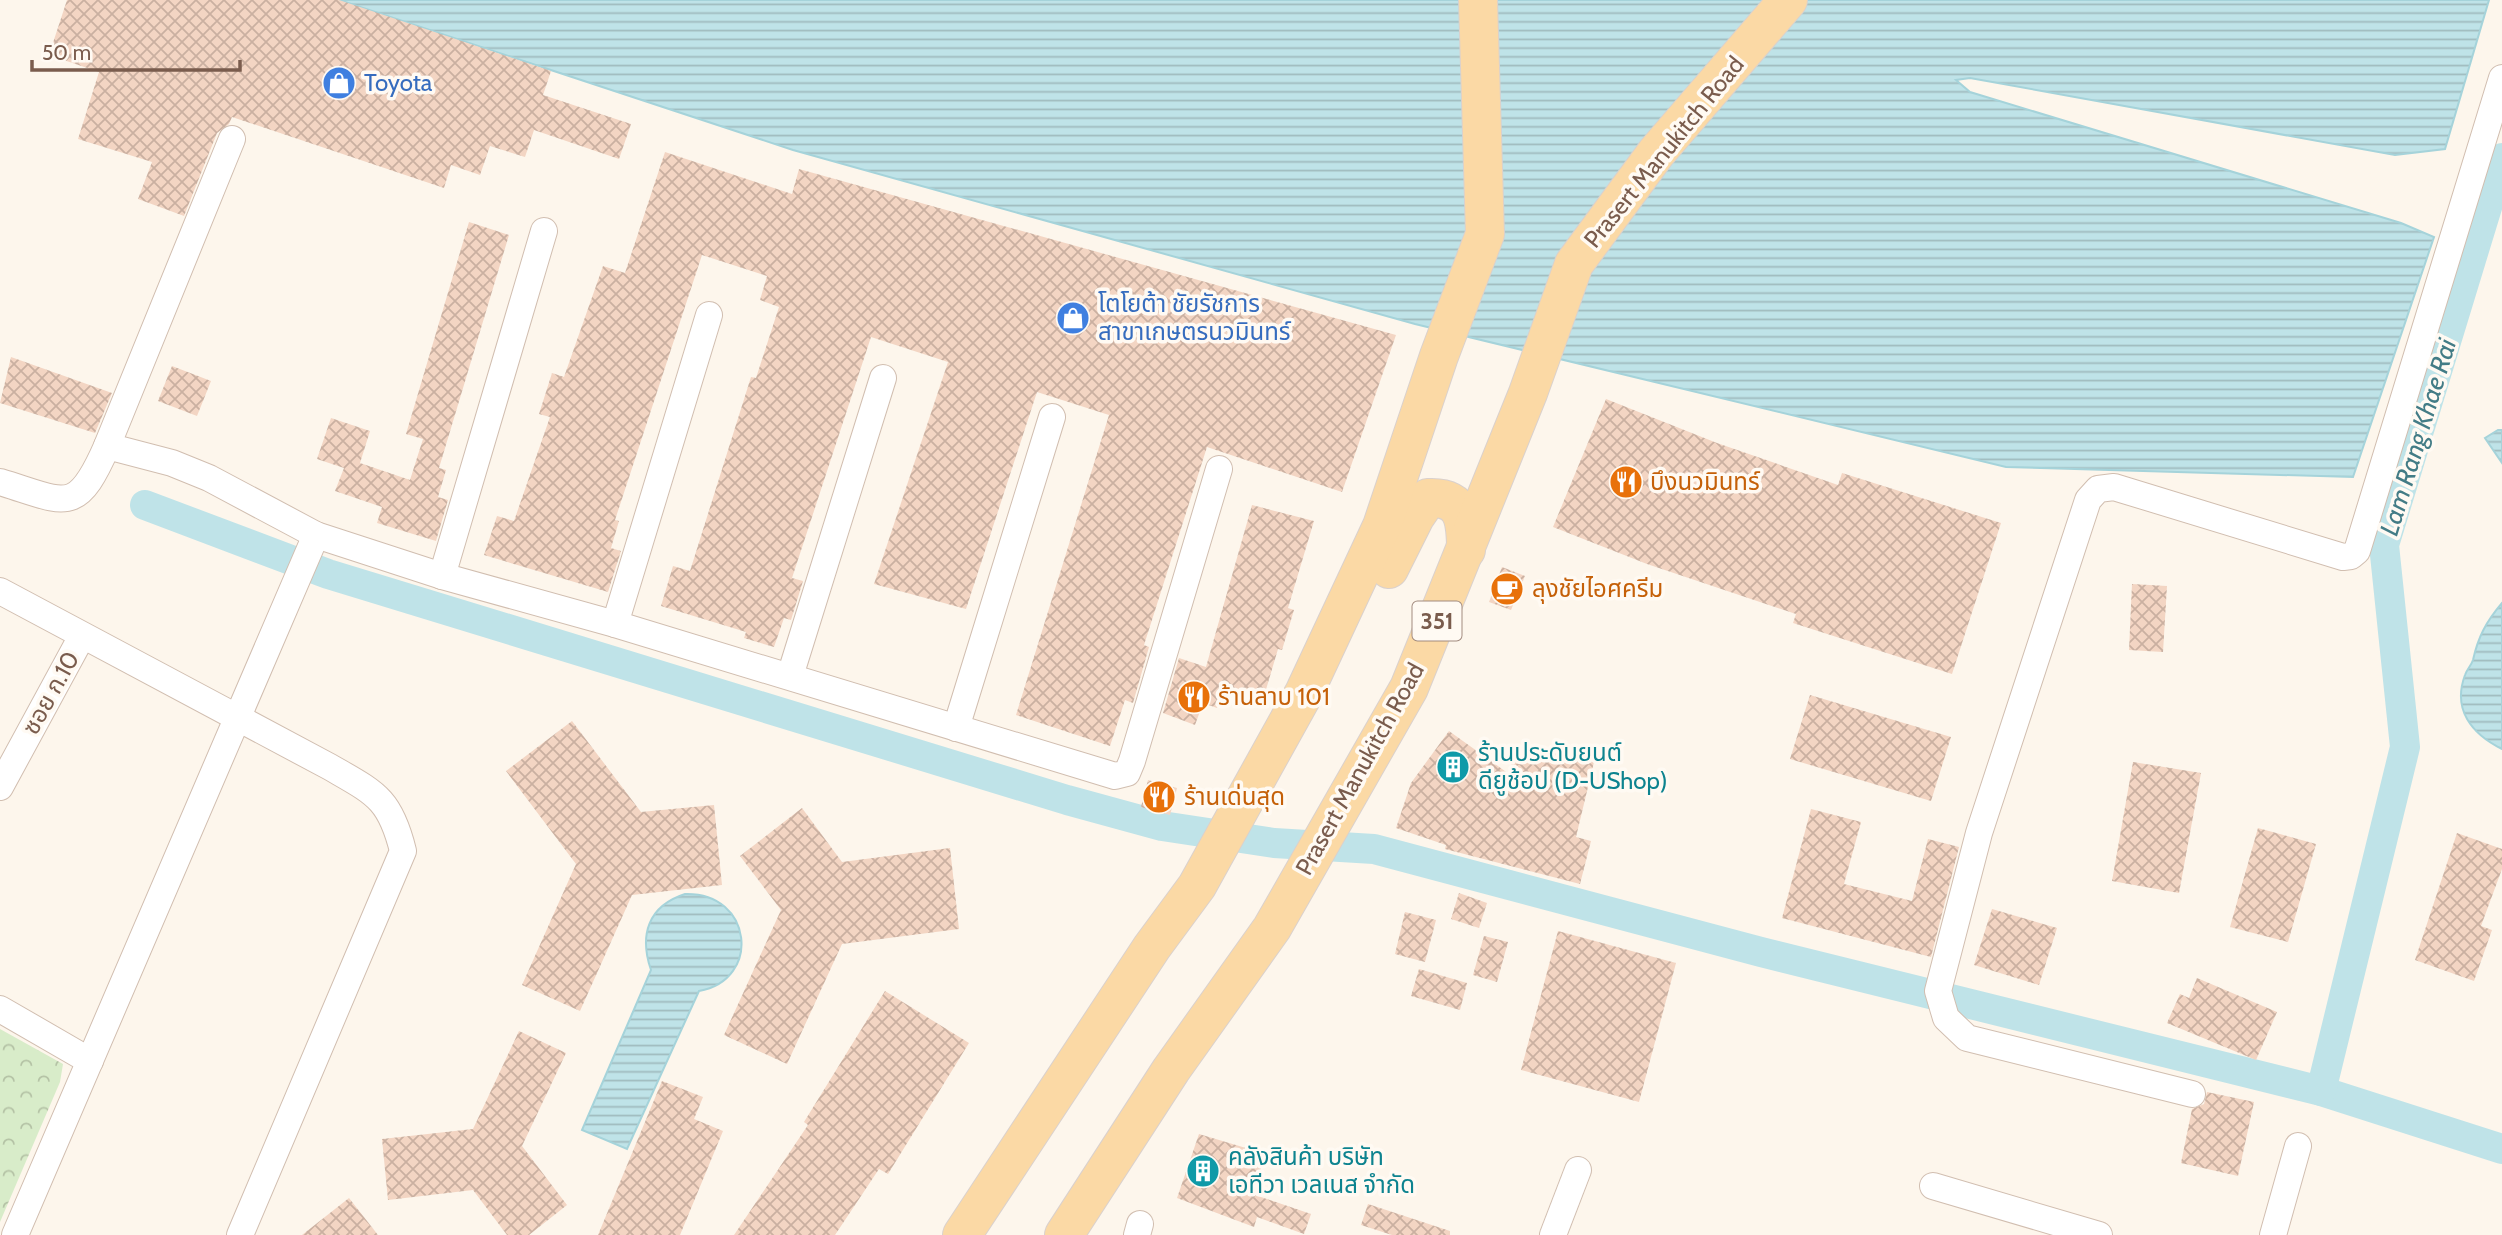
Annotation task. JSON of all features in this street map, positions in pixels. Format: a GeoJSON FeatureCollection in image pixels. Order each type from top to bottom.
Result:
{"type":"FeatureCollection","features":[{"type":"Feature","properties":{"kind":"main road"},"geometry":{"type":"LineString","coordinates":[[962,1235],[1152,947],[1228,838],[1304,693],[1382,526],[1439,356],[1485,234],[1478,0]]}},
{"type":"Feature","properties":{"kind":"main road","name":"Prasert Manukitch Road"},"geometry":{"type":"LineString","coordinates":[[1065,1235],[1171,1070],[1272,928],[1409,688],[1528,393],[1574,264],[1656,153],[1788,0]]}},
{"type":"Feature","properties":{"kind":"main road"},"geometry":{"type":"LineString","coordinates":[[1228,838],[1262,816],[1302,743],[1415,516],[1428,498],[1440,497],[1456,504],[1466,523],[1466,550]]}},
{"type":"Feature","properties":{"kind":"street"},"geometry":{"type":"LineString","coordinates":[[2192,1094],[1967,1038],[1947,1018],[1940,998],[1979,833],[2088,500],[2098,489],[2114,487],[2343,556],[2351,556],[2357,551],[2502,78]]}},
{"type":"Feature","properties":{"kind":"street"},"geometry":{"type":"LineString","coordinates":[[0,482],[57,499],[72,500],[86,488],[107,446],[232,139]]}},
{"type":"Feature","properties":{"kind":"street"},"geometry":{"type":"LineString","coordinates":[[442,576],[544,231]]}},
{"type":"Feature","properties":{"kind":"street"},"geometry":{"type":"LineString","coordinates":[[615,624],[709,315]]}},
{"type":"Feature","properties":{"kind":"street"},"geometry":{"type":"LineString","coordinates":[[790,676],[883,378]]}},
{"type":"Feature","properties":{"kind":"street"},"geometry":{"type":"LineString","coordinates":[[956,728],[1052,417]]}},
{"type":"Feature","properties":{"kind":"street"},"geometry":{"type":"LineString","coordinates":[[107,446],[172,463],[209,478],[307,555],[442,576],[790,676],[1103,775],[1115,776],[1127,773],[1219,469]]}},
{"type":"Feature","properties":{"kind":"street"},"geometry":{"type":"LineString","coordinates":[[15,1235],[307,555]]}},
{"type":"Feature","properties":{"kind":"street"},"geometry":{"type":"LineString","coordinates":[[0,591],[368,789],[387,805],[396,821],[403,851],[240,1235]]}},
{"type":"Feature","properties":{"kind":"street","name":"ซอย ก.10"},"geometry":{"type":"LineString","coordinates":[[0,787],[82,636]]}},
{"type":"Feature","properties":{"kind":"street"},"geometry":{"type":"LineString","coordinates":[[0,1009],[90,1061]]}},
{"type":"Feature","properties":{"kind":"street"},"geometry":{"type":"LineString","coordinates":[[2273,1235],[2298,1146]]}},
{"type":"Feature","properties":{"kind":"street"},"geometry":{"type":"LineString","coordinates":[[1553,1235],[1578,1170]]}},
{"type":"Feature","properties":{"kind":"street"},"geometry":{"type":"LineString","coordinates":[[1933,1186],[2099,1235]]}},
{"type":"Feature","properties":{"kind":"green space"},"geometry":{"type":"Polygon","coordinates":[[[0,1029],[63,1064],[60,1082],[0,1222],[0,1029]]]}},
{"type":"Feature","properties":{"kind":"water"},"geometry":{"type":"Polygon","coordinates":[[[339,0],[2489,0],[2445,149],[2395,155],[1970,78],[1956,80],[1970,92],[2401,223],[2434,237],[2353,477],[2006,467],[1415,324],[793,150],[339,0]]]}},
{"type":"Feature","properties":{"kind":"water"},"geometry":{"type":"Polygon","coordinates":[[[2502,430],[2502,463],[2485,438],[2502,430]]]}},
{"type":"Feature","properties":{"kind":"water"},"geometry":{"type":"Polygon","coordinates":[[[2502,603],[2502,749],[2482,736],[2467,720],[2461,699],[2465,675],[2480,637],[2502,603]]]}},
{"type":"Feature","properties":{"kind":"water"},"geometry":{"type":"Polygon","coordinates":[[[685,894],[708,897],[725,907],[736,921],[741,938],[740,955],[733,971],[719,984],[699,991],[627,1149],[582,1130],[651,970],[646,945],[650,923],[662,906],[685,894]]]}},
{"type":"Feature","properties":{"kind":"building","name":"Toyota"},"geometry":{"type":"Polygon","coordinates":[[[67,0],[339,0],[551,71],[543,95],[631,124],[619,159],[534,130],[525,157],[490,146],[480,175],[451,165],[444,188],[232,117],[229,124],[217,133],[184,216],[138,199],[152,162],[78,139],[99,72],[49,55],[67,0]]]}},
{"type":"Feature","properties":{"kind":"building"},"geometry":{"type":"Polygon","coordinates":[[[665,152],[792,194],[799,169],[1396,335],[1342,492],[1207,447],[1144,645],[1149,647],[1133,703],[1125,700],[1110,746],[1016,715],[1109,415],[1037,392],[966,609],[874,584],[948,362],[871,337],[792,578],[803,581],[791,620],[784,618],[774,647],[744,638],[746,632],[661,606],[673,566],[690,571],[751,377],[756,378],[779,307],[760,300],[767,276],[702,255],[615,520],[619,521],[611,548],[621,551],[608,592],[484,555],[497,516],[514,521],[550,417],[539,414],[552,373],[564,377],[603,266],[625,273],[665,152]]]}},
{"type":"Feature","properties":{"kind":"building"},"geometry":{"type":"Polygon","coordinates":[[[469,222],[509,235],[439,468],[446,470],[438,497],[448,500],[436,541],[377,523],[382,507],[335,491],[344,468],[317,459],[331,418],[370,431],[360,463],[410,480],[423,439],[406,434],[469,222]]]}},
{"type":"Feature","properties":{"kind":"building"},"geometry":{"type":"Polygon","coordinates":[[[11,357],[112,393],[95,433],[0,403],[11,357]]]}},
{"type":"Feature","properties":{"kind":"building"},"geometry":{"type":"Polygon","coordinates":[[[172,366],[211,381],[197,416],[158,401],[172,366]]]}},
{"type":"Feature","properties":{"kind":"building"},"geometry":{"type":"Polygon","coordinates":[[[1606,399],[1717,443],[1838,485],[1842,473],[2001,523],[1952,674],[1793,623],[1796,614],[1647,564],[1553,527],[1606,399]]]}},
{"type":"Feature","properties":{"kind":"building"},"geometry":{"type":"Polygon","coordinates":[[[1252,505],[1314,521],[1288,608],[1294,610],[1282,650],[1278,649],[1262,703],[1223,692],[1217,708],[1203,703],[1195,725],[1163,713],[1179,658],[1206,667],[1252,505]]]}},
{"type":"Feature","properties":{"kind":"building","name":"ลุงชัยไอศครีม"},"geometry":{"type":"Polygon","coordinates":[[[1502,567],[1525,576],[1511,610],[1489,602],[1502,567]]]}},
{"type":"Feature","properties":{"kind":"building"},"geometry":{"type":"Polygon","coordinates":[[[2132,584],[2167,586],[2163,652],[2129,650],[2132,584]]]}},
{"type":"Feature","properties":{"kind":"building"},"geometry":{"type":"Polygon","coordinates":[[[1810,695],[1951,737],[1931,801],[1790,759],[1810,695]]]}},
{"type":"Feature","properties":{"kind":"building"},"geometry":{"type":"Polygon","coordinates":[[[572,721],[641,812],[714,805],[722,885],[632,895],[580,1011],[522,985],[576,864],[506,771],[572,721]]]}},
{"type":"Feature","properties":{"kind":"building"},"geometry":{"type":"Polygon","coordinates":[[[1449,731],[1509,774],[1517,744],[1594,762],[1576,837],[1591,841],[1580,884],[1445,849],[1446,845],[1396,828],[1411,783],[1449,731]]]}},
{"type":"Feature","properties":{"kind":"building"},"geometry":{"type":"Polygon","coordinates":[[[2133,762],[2201,773],[2179,893],[2112,881],[2133,762]]]}},
{"type":"Feature","properties":{"kind":"building","name":"ร้านเด่นสุด"},"geometry":{"type":"Polygon","coordinates":[[[1148,780],[1177,788],[1170,815],[1141,807],[1148,780]]]}},
{"type":"Feature","properties":{"kind":"building"},"geometry":{"type":"Polygon","coordinates":[[[802,808],[842,862],[950,848],[959,929],[842,944],[787,1064],[724,1035],[781,910],[740,856],[802,808]]]}},
{"type":"Feature","properties":{"kind":"building"},"geometry":{"type":"Polygon","coordinates":[[[1811,809],[1861,822],[1844,884],[1912,901],[1928,839],[1959,847],[1931,957],[1782,918],[1811,809]]]}},
{"type":"Feature","properties":{"kind":"building"},"geometry":{"type":"Polygon","coordinates":[[[2258,828],[2316,844],[2288,942],[2230,927],[2258,828]]]}},
{"type":"Feature","properties":{"kind":"building"},"geometry":{"type":"Polygon","coordinates":[[[2457,833],[2502,849],[2502,869],[2481,926],[2492,930],[2474,981],[2415,960],[2457,833]]]}},
{"type":"Feature","properties":{"kind":"building"},"geometry":{"type":"Polygon","coordinates":[[[1459,893],[1487,903],[1479,928],[1451,919],[1459,893]]]}},
{"type":"Feature","properties":{"kind":"building"},"geometry":{"type":"Polygon","coordinates":[[[1992,909],[2057,928],[2039,985],[1974,965],[1992,909]]]}},
{"type":"Feature","properties":{"kind":"building"},"geometry":{"type":"Polygon","coordinates":[[[1405,912],[1436,920],[1425,962],[1395,954],[1405,912]]]}},
{"type":"Feature","properties":{"kind":"building"},"geometry":{"type":"Polygon","coordinates":[[[1558,931],[1676,963],[1639,1102],[1521,1070],[1558,931]]]}},
{"type":"Feature","properties":{"kind":"building"},"geometry":{"type":"Polygon","coordinates":[[[1484,936],[1508,942],[1497,982],[1473,975],[1484,936]]]}},
{"type":"Feature","properties":{"kind":"building"},"geometry":{"type":"Polygon","coordinates":[[[1419,969],[1467,983],[1460,1010],[1411,996],[1419,969]]]}},
{"type":"Feature","properties":{"kind":"building"},"geometry":{"type":"Polygon","coordinates":[[[2197,978],[2277,1012],[2256,1060],[2167,1023],[2180,994],[2189,998],[2197,978]]]}},
{"type":"Feature","properties":{"kind":"building"},"geometry":{"type":"Polygon","coordinates":[[[885,991],[969,1043],[888,1174],[879,1169],[835,1235],[734,1235],[808,1125],[804,1122],[885,991]]]}},
{"type":"Feature","properties":{"kind":"building"},"geometry":{"type":"Polygon","coordinates":[[[519,1031],[566,1053],[522,1146],[567,1205],[529,1235],[507,1235],[473,1190],[388,1200],[382,1139],[473,1129],[519,1031]]]}},
{"type":"Feature","properties":{"kind":"building"},"geometry":{"type":"Polygon","coordinates":[[[662,1081],[703,1097],[694,1119],[723,1131],[680,1235],[598,1235],[662,1081]]]}},
{"type":"Feature","properties":{"kind":"building"},"geometry":{"type":"Polygon","coordinates":[[[2207,1092],[2254,1102],[2238,1176],[2181,1163],[2192,1109],[2204,1104],[2207,1092]]]}},
{"type":"Feature","properties":{"kind":"building"},"geometry":{"type":"Polygon","coordinates":[[[1199,1134],[1266,1154],[1252,1194],[1311,1214],[1304,1234],[1257,1217],[1254,1227],[1177,1198],[1199,1134]]]}},
{"type":"Feature","properties":{"kind":"building"},"geometry":{"type":"Polygon","coordinates":[[[349,1198],[378,1235],[302,1235],[349,1198]]]}},
{"type":"Feature","properties":{"kind":"building"},"geometry":{"type":"Polygon","coordinates":[[[1368,1204],[1450,1231],[1450,1235],[1392,1235],[1361,1225],[1368,1204]]]}},
{"type":"Feature","properties":{"kind":"waterway","name":"Lam Rang Khae Rai"},"geometry":{"type":"LineString","coordinates":[[2321,1091],[2405,747],[2384,545],[2502,158]]}},
{"type":"Feature","properties":{"kind":"waterway"},"geometry":{"type":"LineString","coordinates":[[145,505],[328,574],[1067,800],[1162,826],[1274,843],[1374,849],[1761,952],[2321,1091],[2502,1149]]}},
{"type":"Feature","properties":{"kind":"place","name":"Toyota"},"geometry":{"type":"Point","coordinates":[339,83]}},
{"type":"Feature","properties":{"kind":"place","name":"โตโยต้า ชัยรัชการ สาขาเกษตรนวมินทร์"},"geometry":{"type":"Point","coordinates":[1073,318]}},
{"type":"Feature","properties":{"kind":"place","name":"บึงนวมินทร์"},"geometry":{"type":"Point","coordinates":[1626,482]}},
{"type":"Feature","properties":{"kind":"place","name":"ลุงชัยไอศครีม"},"geometry":{"type":"Point","coordinates":[1507,589]}},
{"type":"Feature","properties":{"kind":"place","name":"ร้านลาบ 101"},"geometry":{"type":"Point","coordinates":[1194,697]}},
{"type":"Feature","properties":{"kind":"place","name":"ร้านประดับยนต์ ดียูช้อป (D-UShop)"},"geometry":{"type":"Point","coordinates":[1453,767]}},
{"type":"Feature","properties":{"kind":"place","name":"ร้านเด่นสุด"},"geometry":{"type":"Point","coordinates":[1159,797]}},
{"type":"Feature","properties":{"kind":"place","name":"คลังสินค้า บริษัท เอทีวา เวลเนส จำกัด"},"geometry":{"type":"Point","coordinates":[1203,1171]}}]}
